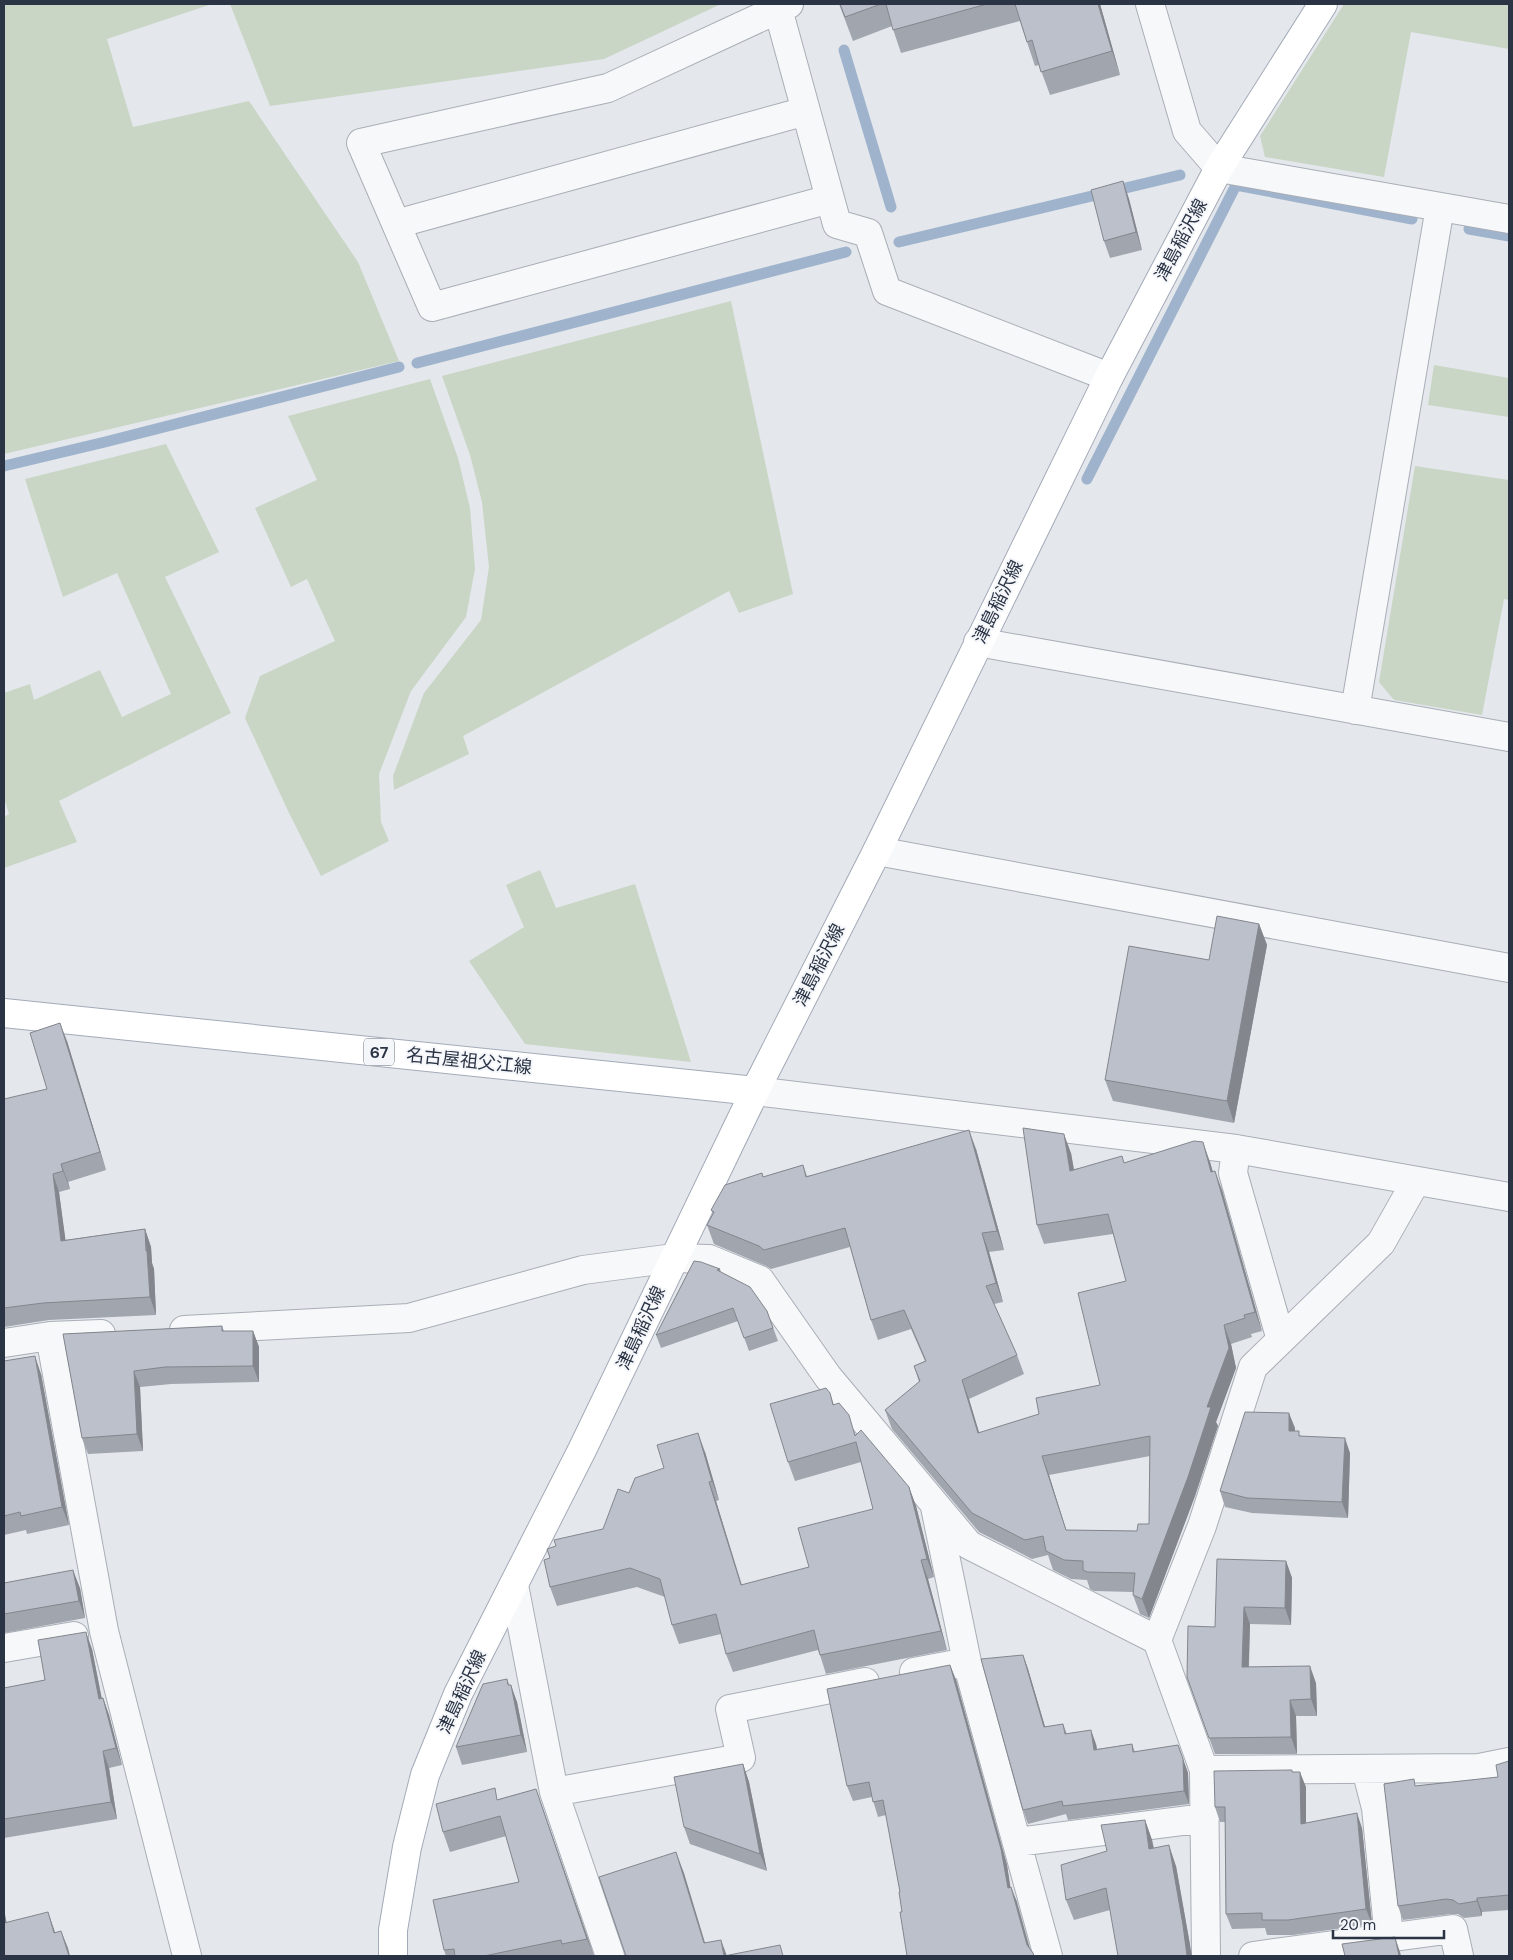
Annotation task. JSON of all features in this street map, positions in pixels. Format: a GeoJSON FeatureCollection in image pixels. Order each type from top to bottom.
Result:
{"type":"FeatureCollection","features":[{"type":"Feature","properties":{"kind":"main road","name":"津島稲沢線"},"geometry":{"type":"LineString","coordinates":[[393,1956],[393,1930],[407,1847],[425,1775],[458,1694],[582,1450],[755,1091],[877,851],[1109,377],[1219,168],[1322,4]]}},
{"type":"Feature","properties":{"kind":"main road","name":"名古屋祖父江線"},"geometry":{"type":"LineString","coordinates":[[4,1013],[755,1091]]}},
{"type":"Feature","properties":{"kind":"street"},"geometry":{"type":"LineString","coordinates":[[1150,4],[1187,131],[1219,168],[1509,219]]}},
{"type":"Feature","properties":{"kind":"street"},"geometry":{"type":"LineString","coordinates":[[830,199],[432,307],[361,143],[608,88],[784,6],[806,111],[838,224],[868,232],[888,291],[1109,377]]}},
{"type":"Feature","properties":{"kind":"street"},"geometry":{"type":"LineString","coordinates":[[396,224],[806,111]]}},
{"type":"Feature","properties":{"kind":"street"},"geometry":{"type":"LineString","coordinates":[[1356,710],[1440,207]]}},
{"type":"Feature","properties":{"kind":"street"},"geometry":{"type":"LineString","coordinates":[[978,642],[1509,737]]}},
{"type":"Feature","properties":{"kind":"street"},"geometry":{"type":"LineString","coordinates":[[877,851],[1509,968]]}},
{"type":"Feature","properties":{"kind":"street"},"geometry":{"type":"LineString","coordinates":[[755,1091],[1236,1149],[1509,1197]]}},
{"type":"Feature","properties":{"kind":"street"},"geometry":{"type":"LineString","coordinates":[[1236,1149],[1233,1173],[1281,1340]]}},
{"type":"Feature","properties":{"kind":"street"},"geometry":{"type":"LineString","coordinates":[[1206,1956],[1204,1770],[1157,1640],[1202,1526],[1253,1367],[1381,1243],[1416,1181]]}},
{"type":"Feature","properties":{"kind":"street"},"geometry":{"type":"LineString","coordinates":[[160,1331],[409,1318],[583,1270],[674,1258],[709,1259],[760,1280],[828,1377],[969,1545],[1157,1640]]}},
{"type":"Feature","properties":{"kind":"street"},"geometry":{"type":"LineString","coordinates":[[4,1343],[50,1336],[130,1332]]}},
{"type":"Feature","properties":{"kind":"street"},"geometry":{"type":"LineString","coordinates":[[50,1336],[104,1631],[186,1956]]}},
{"type":"Feature","properties":{"kind":"street"},"geometry":{"type":"LineString","coordinates":[[934,1504],[967,1662],[1048,1956]]}},
{"type":"Feature","properties":{"kind":"street"},"geometry":{"type":"LineString","coordinates":[[514,1585],[554,1792],[610,1956]]}},
{"type":"Feature","properties":{"kind":"street"},"geometry":{"type":"LineString","coordinates":[[4,1648],[104,1631]]}},
{"type":"Feature","properties":{"kind":"street"},"geometry":{"type":"LineString","coordinates":[[554,1792],[741,1758],[730,1709],[967,1662]]}},
{"type":"Feature","properties":{"kind":"street"},"geometry":{"type":"LineString","coordinates":[[1204,1770],[1479,1768],[1509,1762]]}},
{"type":"Feature","properties":{"kind":"street"},"geometry":{"type":"LineString","coordinates":[[1366,1769],[1376,1808],[1389,1938]]}},
{"type":"Feature","properties":{"kind":"street"},"geometry":{"type":"LineString","coordinates":[[1017,1842],[1205,1818]]}},
{"type":"Feature","properties":{"kind":"street"},"geometry":{"type":"LineString","coordinates":[[1253,1956],[1453,1929],[1459,1956]]}},
{"type":"Feature","properties":{"kind":"green space"},"geometry":{"type":"Polygon","coordinates":[[[4,4],[212,4],[107,39],[133,127],[249,101],[358,262],[399,361],[4,454],[4,4]]]}},
{"type":"Feature","properties":{"kind":"green space"},"geometry":{"type":"Polygon","coordinates":[[[230,4],[721,4],[604,59],[270,106],[230,4]]]}},
{"type":"Feature","properties":{"kind":"green space"},"geometry":{"type":"Polygon","coordinates":[[[1344,4],[1509,4],[1509,49],[1411,32],[1384,177],[1265,157],[1260,136],[1344,4]]]}},
{"type":"Feature","properties":{"kind":"green space"},"geometry":{"type":"Polygon","coordinates":[[[731,301],[793,594],[739,613],[729,591],[463,736],[469,754],[394,790],[393,776],[424,693],[481,620],[489,567],[482,502],[470,455],[442,376],[731,301]]]}},
{"type":"Feature","properties":{"kind":"green space"},"geometry":{"type":"Polygon","coordinates":[[[1434,365],[1509,378],[1509,417],[1428,405],[1434,365]]]}},
{"type":"Feature","properties":{"kind":"green space"},"geometry":{"type":"Polygon","coordinates":[[[430,379],[458,458],[470,508],[475,569],[466,617],[411,691],[379,774],[381,822],[389,841],[321,876],[289,813],[245,718],[260,676],[335,641],[307,579],[291,587],[255,508],[317,480],[288,416],[430,379]]]}},
{"type":"Feature","properties":{"kind":"green space"},"geometry":{"type":"Polygon","coordinates":[[[166,444],[219,552],[165,577],[231,713],[59,801],[77,842],[4,868],[4,817],[9,814],[4,798],[4,693],[30,684],[34,700],[100,670],[122,717],[171,694],[117,573],[63,597],[25,479],[166,444]]]}},
{"type":"Feature","properties":{"kind":"green space"},"geometry":{"type":"Polygon","coordinates":[[[1415,466],[1509,480],[1509,600],[1504,599],[1482,715],[1394,700],[1379,682],[1415,466]]]}},
{"type":"Feature","properties":{"kind":"green space"},"geometry":{"type":"Polygon","coordinates":[[[540,870],[556,908],[635,884],[691,1062],[525,1044],[469,961],[524,927],[506,885],[540,870]]]}},
{"type":"Feature","properties":{"kind":"building"},"geometry":{"type":"Polygon","coordinates":[[[840,4],[881,4],[845,17],[840,4]]]}},
{"type":"Feature","properties":{"kind":"building"},"geometry":{"type":"Polygon","coordinates":[[[886,4],[987,4],[893,30],[886,4]]]}},
{"type":"Feature","properties":{"kind":"building"},"geometry":{"type":"Polygon","coordinates":[[[1015,4],[1098,4],[1112,51],[1041,72],[1032,40],[1027,42],[1015,4]]]}},
{"type":"Feature","properties":{"kind":"building"},"geometry":{"type":"Polygon","coordinates":[[[1123,181],[1136,232],[1104,241],[1091,190],[1123,181]]]}},
{"type":"Feature","properties":{"kind":"building"},"geometry":{"type":"Polygon","coordinates":[[[1217,916],[1259,924],[1227,1101],[1105,1080],[1129,946],[1209,960],[1217,916]]]}},
{"type":"Feature","properties":{"kind":"building"},"geometry":{"type":"Polygon","coordinates":[[[60,1023],[100,1152],[61,1164],[63,1171],[53,1174],[61,1241],[145,1229],[150,1297],[43,1303],[4,1308],[4,1099],[47,1089],[30,1033],[60,1023]]]}},
{"type":"Feature","properties":{"kind":"building"},"geometry":{"type":"Polygon","coordinates":[[[1023,1128],[1064,1134],[1070,1171],[1122,1156],[1124,1163],[1194,1141],[1203,1142],[1211,1172],[1215,1171],[1255,1312],[1244,1315],[1245,1318],[1224,1325],[1229,1348],[1207,1407],[1211,1407],[1188,1477],[1142,1599],[1133,1595],[1135,1573],[1087,1572],[1083,1570],[1083,1561],[1064,1560],[1046,1551],[1043,1536],[1025,1540],[972,1513],[885,1410],[920,1381],[914,1366],[926,1361],[904,1310],[871,1320],[845,1228],[764,1250],[759,1246],[707,1225],[714,1212],[711,1210],[725,1185],[762,1173],[763,1177],[803,1165],[806,1177],[969,1130],[997,1231],[982,1233],[996,1283],[986,1286],[1017,1355],[962,1380],[978,1433],[1039,1414],[1036,1398],[1100,1385],[1078,1293],[1126,1281],[1108,1214],[1037,1225],[1023,1128]],[[1150,1436],[1042,1456],[1066,1530],[1137,1531],[1138,1524],[1149,1524],[1150,1436]]]}},
{"type":"Feature","properties":{"kind":"building"},"geometry":{"type":"Polygon","coordinates":[[[694,1261],[720,1269],[717,1270],[750,1287],[767,1311],[773,1328],[744,1338],[733,1308],[656,1335],[694,1261]]]}},
{"type":"Feature","properties":{"kind":"building"},"geometry":{"type":"Polygon","coordinates":[[[222,1326],[222,1331],[253,1331],[253,1366],[165,1367],[134,1371],[137,1434],[82,1438],[63,1334],[222,1326]]]}},
{"type":"Feature","properties":{"kind":"building"},"geometry":{"type":"Polygon","coordinates":[[[35,1356],[62,1507],[21,1516],[20,1512],[4,1516],[4,1361],[35,1356]]]}},
{"type":"Feature","properties":{"kind":"building"},"geometry":{"type":"Polygon","coordinates":[[[826,1388],[830,1393],[833,1405],[839,1403],[849,1415],[855,1436],[861,1430],[909,1487],[927,1559],[921,1560],[941,1631],[820,1655],[814,1630],[726,1654],[716,1614],[672,1625],[660,1579],[630,1568],[550,1587],[544,1560],[550,1558],[547,1549],[556,1546],[554,1540],[603,1529],[618,1489],[629,1493],[635,1478],[664,1468],[657,1445],[698,1433],[712,1481],[709,1482],[741,1585],[809,1567],[798,1528],[873,1509],[856,1442],[788,1462],[770,1404],[826,1388]]]}},
{"type":"Feature","properties":{"kind":"building"},"geometry":{"type":"Polygon","coordinates":[[[1245,1412],[1289,1413],[1289,1431],[1299,1431],[1299,1436],[1345,1438],[1342,1502],[1247,1498],[1220,1491],[1245,1412]]]}},
{"type":"Feature","properties":{"kind":"building"},"geometry":{"type":"Polygon","coordinates":[[[1217,1559],[1286,1561],[1285,1608],[1244,1607],[1242,1667],[1310,1666],[1311,1699],[1290,1700],[1291,1737],[1209,1738],[1187,1677],[1188,1626],[1215,1627],[1217,1559]]]}},
{"type":"Feature","properties":{"kind":"building"},"geometry":{"type":"Polygon","coordinates":[[[73,1570],[79,1601],[4,1614],[4,1583],[73,1570]]]}},
{"type":"Feature","properties":{"kind":"building"},"geometry":{"type":"Polygon","coordinates":[[[86,1632],[99,1699],[103,1698],[116,1748],[103,1751],[111,1802],[4,1819],[4,1688],[45,1680],[38,1640],[86,1632]]]}},
{"type":"Feature","properties":{"kind":"building"},"geometry":{"type":"Polygon","coordinates":[[[1023,1655],[1044,1727],[1063,1724],[1065,1734],[1091,1730],[1094,1750],[1132,1744],[1133,1752],[1178,1745],[1183,1759],[1184,1791],[1063,1806],[1062,1801],[1023,1810],[981,1659],[1023,1655]]]}},
{"type":"Feature","properties":{"kind":"building"},"geometry":{"type":"Polygon","coordinates":[[[950,1665],[1001,1849],[1008,1888],[1011,1887],[1027,1945],[1034,1956],[907,1956],[900,1912],[902,1912],[900,1892],[883,1800],[873,1802],[869,1782],[847,1786],[827,1689],[950,1665]]]}},
{"type":"Feature","properties":{"kind":"building"},"geometry":{"type":"Polygon","coordinates":[[[507,1679],[508,1685],[511,1685],[521,1735],[456,1747],[483,1684],[507,1679]]]}},
{"type":"Feature","properties":{"kind":"building"},"geometry":{"type":"Polygon","coordinates":[[[1509,1761],[1509,1895],[1477,1898],[1477,1901],[1459,1904],[1453,1900],[1446,1899],[1398,1906],[1384,1784],[1414,1779],[1415,1786],[1498,1777],[1496,1765],[1509,1761]]]}},
{"type":"Feature","properties":{"kind":"building"},"geometry":{"type":"Polygon","coordinates":[[[743,1764],[760,1854],[684,1827],[674,1777],[743,1764]]]}},
{"type":"Feature","properties":{"kind":"building"},"geometry":{"type":"Polygon","coordinates":[[[1292,1770],[1292,1772],[1300,1772],[1301,1824],[1357,1813],[1366,1909],[1288,1920],[1262,1920],[1262,1913],[1226,1914],[1225,1807],[1215,1807],[1214,1771],[1292,1770]]]}},
{"type":"Feature","properties":{"kind":"building"},"geometry":{"type":"Polygon","coordinates":[[[495,1788],[497,1800],[536,1789],[587,1939],[562,1944],[561,1940],[484,1956],[455,1956],[454,1949],[444,1950],[433,1900],[519,1882],[500,1816],[443,1832],[436,1804],[495,1788]]]}},
{"type":"Feature","properties":{"kind":"building"},"geometry":{"type":"Polygon","coordinates":[[[1145,1820],[1149,1849],[1169,1845],[1187,1956],[1118,1956],[1106,1888],[1066,1900],[1061,1865],[1107,1851],[1101,1825],[1145,1820]]]}},
{"type":"Feature","properties":{"kind":"building"},"geometry":{"type":"Polygon","coordinates":[[[676,1852],[704,1943],[721,1940],[724,1956],[626,1956],[599,1877],[676,1852]]]}},
{"type":"Feature","properties":{"kind":"building"},"geometry":{"type":"Polygon","coordinates":[[[48,1912],[54,1933],[61,1931],[69,1956],[4,1956],[4,1923],[48,1912]]]}},
{"type":"Feature","properties":{"kind":"building"},"geometry":{"type":"Polygon","coordinates":[[[1395,1937],[1399,1956],[1345,1956],[1342,1944],[1395,1937]]]}},
{"type":"Feature","properties":{"kind":"building"},"geometry":{"type":"Polygon","coordinates":[[[780,1945],[783,1956],[724,1956],[780,1945]]]}},
{"type":"Feature","properties":{"kind":"waterway"},"geometry":{"type":"LineString","coordinates":[[844,50],[891,207]]}},
{"type":"Feature","properties":{"kind":"waterway"},"geometry":{"type":"LineString","coordinates":[[899,242],[1180,175]]}},
{"type":"Feature","properties":{"kind":"waterway"},"geometry":{"type":"LineString","coordinates":[[1087,479],[1236,185],[1412,219]]}},
{"type":"Feature","properties":{"kind":"waterway"},"geometry":{"type":"LineString","coordinates":[[1469,229],[1509,236]]}},
{"type":"Feature","properties":{"kind":"waterway"},"geometry":{"type":"LineString","coordinates":[[417,363],[846,252]]}},
{"type":"Feature","properties":{"kind":"waterway"},"geometry":{"type":"LineString","coordinates":[[4,466],[399,367]]}}]}
